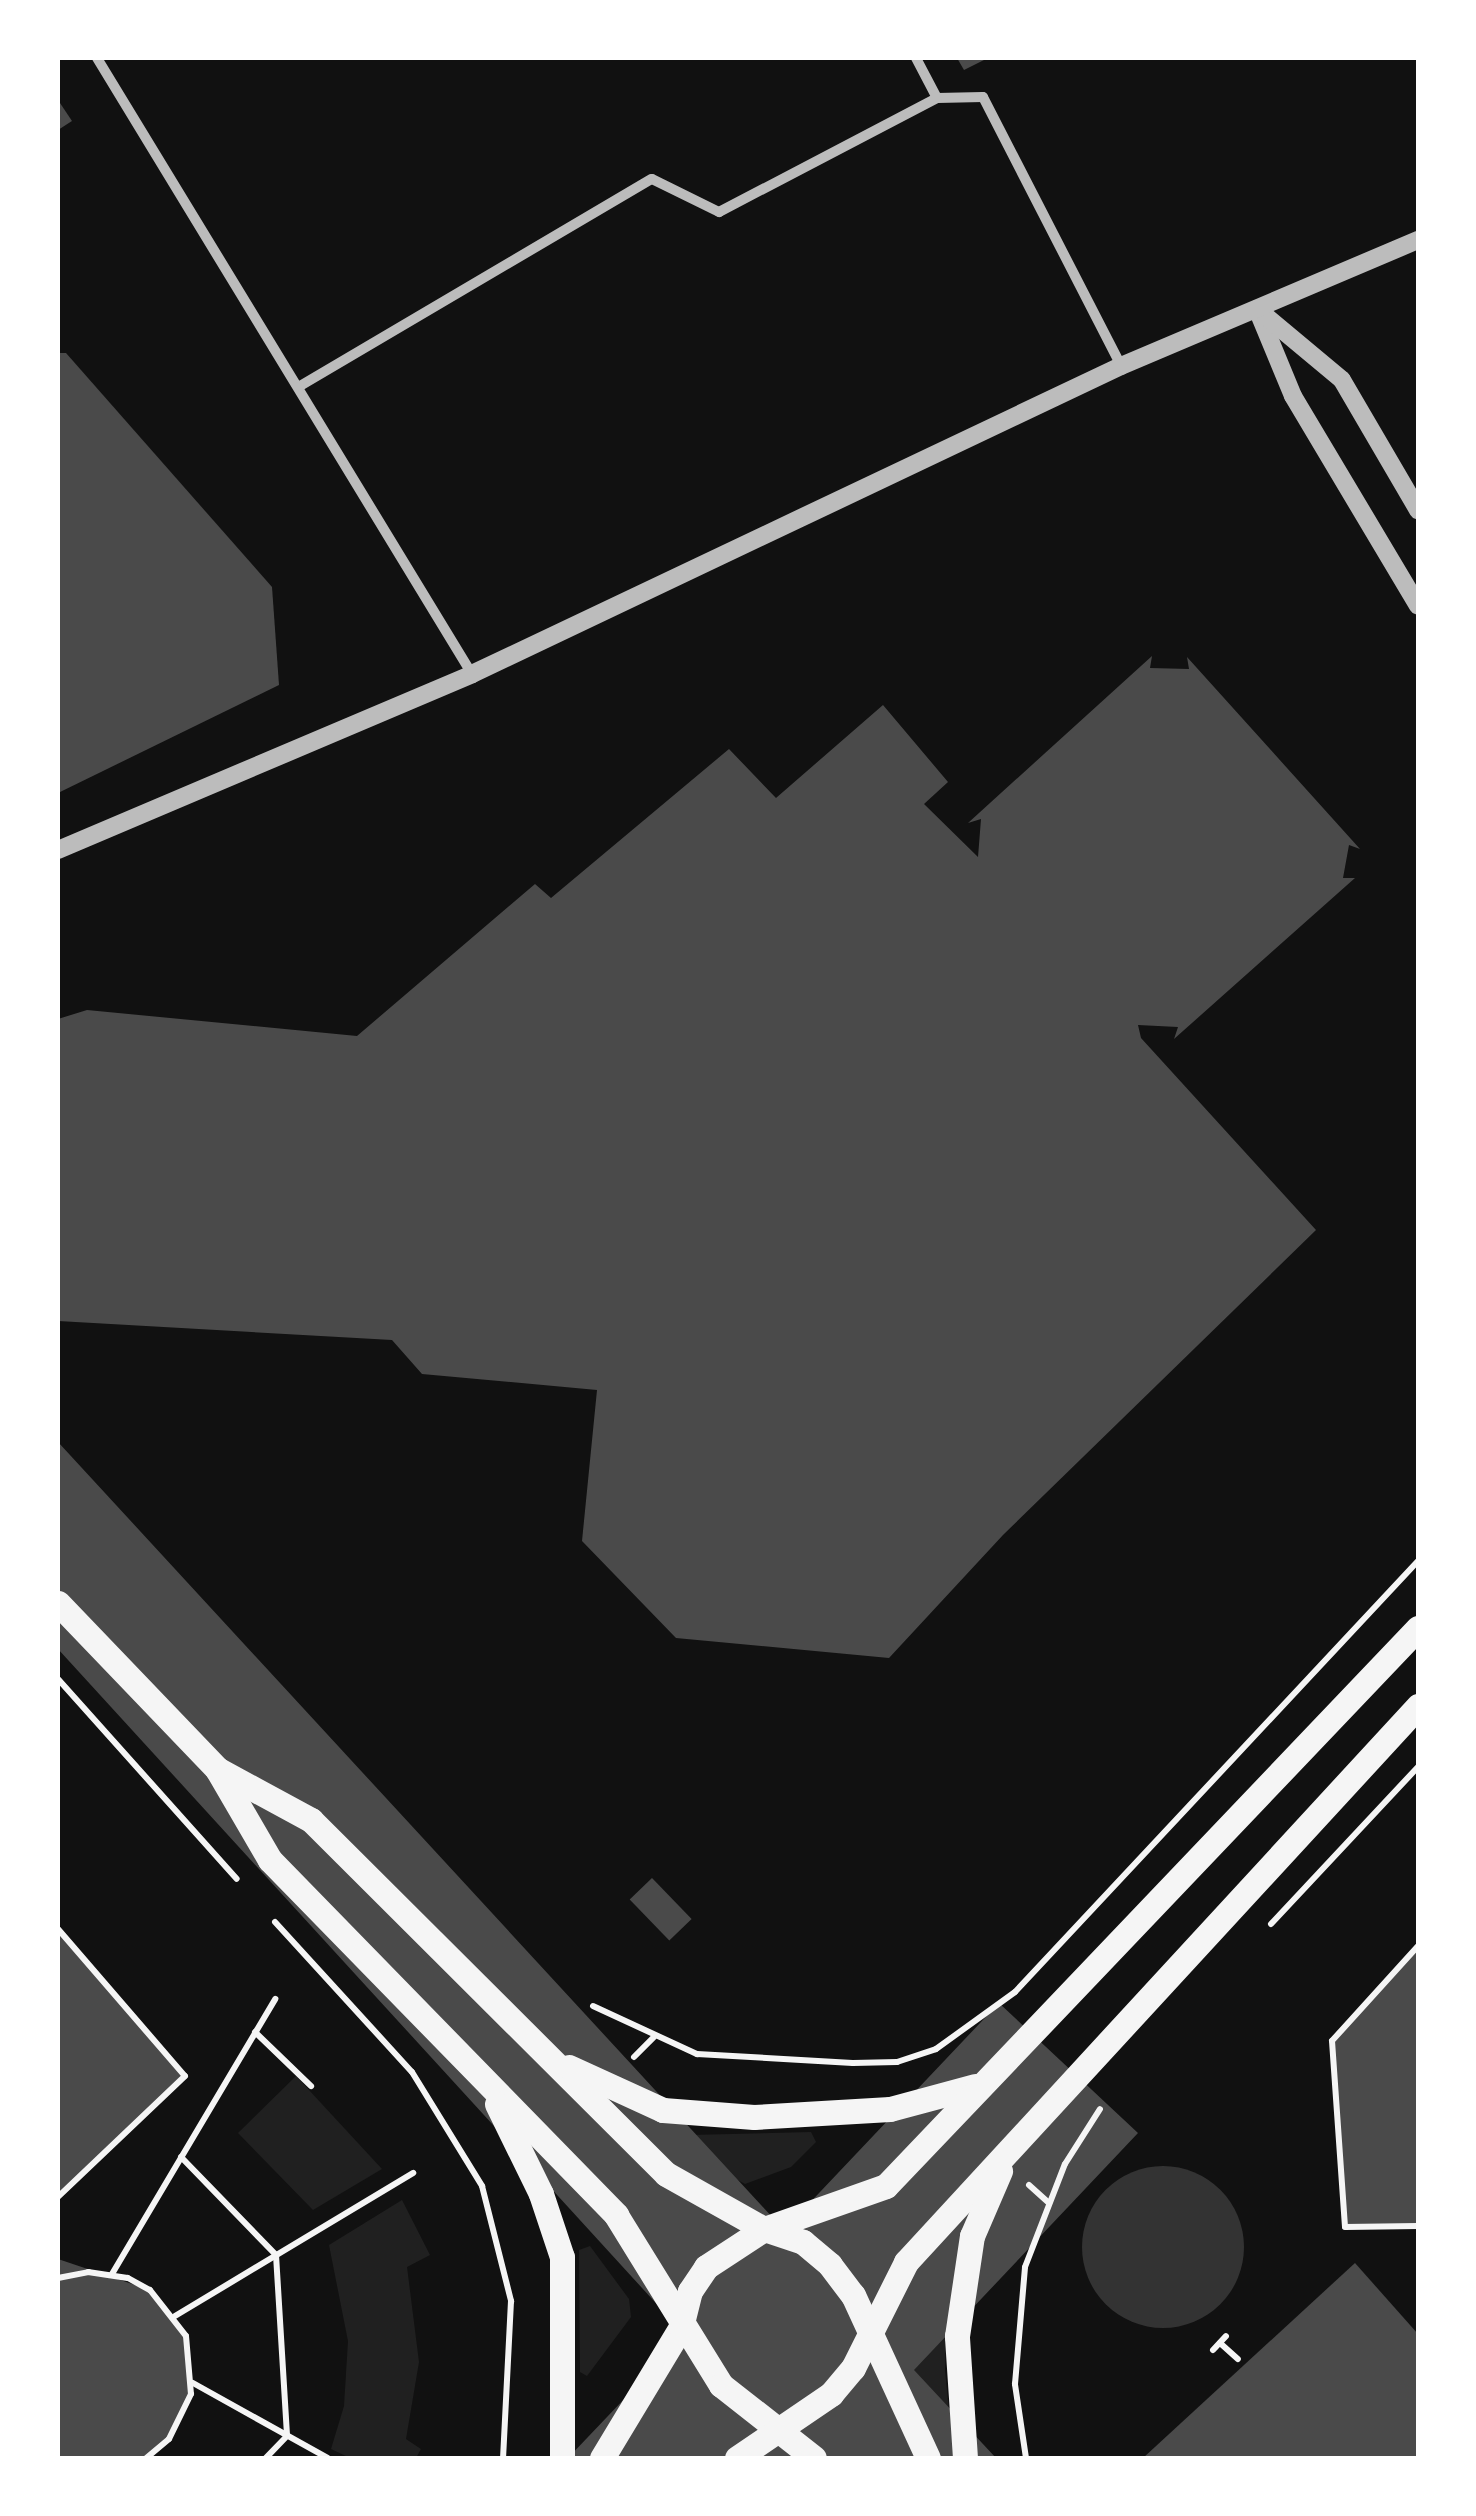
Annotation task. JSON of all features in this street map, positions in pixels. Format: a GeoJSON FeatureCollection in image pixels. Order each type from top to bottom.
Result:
{"type":"FeatureCollection","features":[{"type":"Feature","properties":{"kind":"main road"},"geometry":{"type":"LineString","coordinates":[[58,1602],[217,1769],[270,1860],[616,2215],[681,2328],[721,2385],[814,2458]]}},
{"type":"Feature","properties":{"kind":"main road"},"geometry":{"type":"LineString","coordinates":[[602,2458],[681,2328],[690,2290],[706,2267],[764,2228],[886,2186],[1418,1628]]}},
{"type":"Feature","properties":{"kind":"main road"},"geometry":{"type":"LineString","coordinates":[[737,2458],[831,2394],[870,2336],[906,2262],[1418,1706]]}},
{"type":"Feature","properties":{"kind":"main road"},"geometry":{"type":"LineString","coordinates":[[217,1769],[311,1820],[666,2174],[764,2228],[803,2242],[830,2264],[870,2336],[928,2458]]}},
{"type":"Feature","properties":{"kind":"main road"},"geometry":{"type":"LineString","coordinates":[[528,2038],[618,2091],[663,2110],[699,2115],[890,2108],[962,2094],[988,2078]]}},
{"type":"Feature","properties":{"kind":"main road"},"geometry":{"type":"LineString","coordinates":[[489,2086],[542,2194],[562,2257],[562,2458]]}},
{"type":"Feature","properties":{"kind":"main road"},"geometry":{"type":"LineString","coordinates":[[965,2458],[957,2336],[972,2236],[1004,2162],[1033,2121]]}},
{"type":"Feature","properties":{"kind":"street"},"geometry":{"type":"LineString","coordinates":[[97,58],[472,674]]}},
{"type":"Feature","properties":{"kind":"street"},"geometry":{"type":"LineString","coordinates":[[916,58],[937,98]]}},
{"type":"Feature","properties":{"kind":"street"},"geometry":{"type":"LineString","coordinates":[[300,386],[652,178],[719,212],[937,98],[983,97],[1122,366]]}},
{"type":"Feature","properties":{"kind":"street"},"geometry":{"type":"LineString","coordinates":[[58,850],[472,674],[1122,366],[1418,240]]}},
{"type":"Feature","properties":{"kind":"street"},"geometry":{"type":"LineString","coordinates":[[1257,309],[1342,380],[1418,510]]}},
{"type":"Feature","properties":{"kind":"street"},"geometry":{"type":"LineString","coordinates":[[1257,309],[1293,396],[1418,606]]}},
{"type":"Feature","properties":{"kind":"path"},"geometry":{"type":"LineString","coordinates":[[593,2006],[697,2054],[853,2063],[897,2062],[936,2049],[1014,1992],[1418,1560]]}},
{"type":"Feature","properties":{"kind":"path"},"geometry":{"type":"LineString","coordinates":[[58,1679],[243,1886]]}},
{"type":"Feature","properties":{"kind":"path"},"geometry":{"type":"LineString","coordinates":[[1260,1936],[1418,1768]]}},
{"type":"Feature","properties":{"kind":"path"},"geometry":{"type":"LineString","coordinates":[[270,1915],[412,2072],[482,2186],[511,2301],[503,2458]]}},
{"type":"Feature","properties":{"kind":"path"},"geometry":{"type":"LineString","coordinates":[[58,1929],[185,2076],[58,2197]]}},
{"type":"Feature","properties":{"kind":"path"},"geometry":{"type":"LineString","coordinates":[[1418,1946],[1332,2041],[1344,2227],[1418,2226]]}},
{"type":"Feature","properties":{"kind":"path"},"geometry":{"type":"LineString","coordinates":[[112,2274],[275,1999]]}},
{"type":"Feature","properties":{"kind":"path"},"geometry":{"type":"LineString","coordinates":[[256,2032],[311,2086]]}},
{"type":"Feature","properties":{"kind":"path"},"geometry":{"type":"LineString","coordinates":[[1026,2458],[1015,2384],[1024,2267],[1065,2164],[1105,2102]]}},
{"type":"Feature","properties":{"kind":"path"},"geometry":{"type":"LineString","coordinates":[[182,2157],[276,2256],[287,2436],[266,2458]]}},
{"type":"Feature","properties":{"kind":"path"},"geometry":{"type":"LineString","coordinates":[[175,2316],[413,2173]]}},
{"type":"Feature","properties":{"kind":"path"},"geometry":{"type":"LineString","coordinates":[[58,2278],[112,2274],[150,2290],[175,2316],[191,2352],[193,2383],[184,2416],[146,2458]]}},
{"type":"Feature","properties":{"kind":"path"},"geometry":{"type":"LineString","coordinates":[[1213,2350],[1223,2340],[1238,2359]]}},
{"type":"Feature","properties":{"kind":"path"},"geometry":{"type":"LineString","coordinates":[[193,2383],[328,2458]]}},
{"type":"Feature","properties":{"kind":"shaded area"},"geometry":{"type":"Polygon","coordinates":[[[296,2076],[382,2169],[313,2210],[238,2133],[296,2076]]]}},
{"type":"Feature","properties":{"kind":"shaded area"},"geometry":{"type":"Polygon","coordinates":[[[811,2132],[816,2142],[791,2167],[745,2184],[721,2171],[689,2135],[811,2132]]]}},
{"type":"Feature","properties":{"kind":"shaded area"},"geometry":{"type":"Polygon","coordinates":[[[1163,2166],[1194,2172],[1220,2190],[1238,2216],[1244,2247],[1238,2278],[1220,2304],[1194,2322],[1163,2328],[1132,2322],[1106,2304],[1088,2278],[1082,2247],[1088,2216],[1106,2190],[1132,2172],[1163,2166]]]}},
{"type":"Feature","properties":{"kind":"shaded area"},"geometry":{"type":"Polygon","coordinates":[[[402,2200],[430,2255],[407,2267],[419,2362],[406,2439],[421,2449],[416,2458],[350,2458],[331,2449],[344,2406],[348,2341],[329,2245],[402,2200]]]}},
{"type":"Feature","properties":{"kind":"shaded area"},"geometry":{"type":"Polygon","coordinates":[[[590,2246],[629,2299],[631,2317],[587,2376],[580,2372],[579,2250],[590,2246]]]}},
{"type":"Feature","properties":{"kind":"shaded area"},"geometry":{"type":"Polygon","coordinates":[[[947,2301],[945,2370],[951,2431],[911,2382],[913,2340],[947,2301]]]}},
{"type":"Feature","properties":{"kind":"building"},"geometry":{"type":"Polygon","coordinates":[[[957,58],[988,58],[964,70],[957,58]]]}},
{"type":"Feature","properties":{"kind":"building"},"geometry":{"type":"Polygon","coordinates":[[[58,100],[72,121],[58,130],[58,100]]]}},
{"type":"Feature","properties":{"kind":"building"},"geometry":{"type":"Polygon","coordinates":[[[58,353],[66,353],[272,587],[279,685],[58,793],[58,353]]]}},
{"type":"Feature","properties":{"kind":"building"},"geometry":{"type":"Polygon","coordinates":[[[1152,656],[1150,668],[1189,669],[1187,657],[1360,849],[1349,845],[1343,878],[1355,878],[1174,1039],[1178,1027],[1138,1025],[1141,1038],[1316,1230],[1003,1535],[889,1658],[676,1638],[582,1541],[597,1390],[422,1374],[392,1340],[58,1321],[58,1019],[87,1010],[357,1036],[535,884],[551,898],[729,749],[776,798],[883,705],[948,782],[924,804],[978,857],[981,819],[968,823],[1152,656]]]}},
{"type":"Feature","properties":{"kind":"building"},"geometry":{"type":"Polygon","coordinates":[[[58,1442],[784,2230],[999,2003],[1138,2133],[914,2370],[996,2458],[568,2458],[685,2335],[58,1649],[58,1442]]]}},
{"type":"Feature","properties":{"kind":"building"},"geometry":{"type":"Polygon","coordinates":[[[652,1878],[692,1919],[669,1941],[630,1900],[652,1878]]]}},
{"type":"Feature","properties":{"kind":"building"},"geometry":{"type":"Polygon","coordinates":[[[58,1929],[185,2076],[58,2197],[58,1929]]]}},
{"type":"Feature","properties":{"kind":"building"},"geometry":{"type":"Polygon","coordinates":[[[1418,1945],[1418,2226],[1345,2227],[1332,2041],[1418,1945]]]}},
{"type":"Feature","properties":{"kind":"building"},"geometry":{"type":"Polygon","coordinates":[[[58,2259],[150,2290],[186,2336],[191,2394],[169,2439],[146,2458],[58,2458],[58,2259]]]}},
{"type":"Feature","properties":{"kind":"building"},"geometry":{"type":"Polygon","coordinates":[[[1355,2263],[1418,2334],[1418,2458],[1143,2458],[1355,2263]]]}}]}
